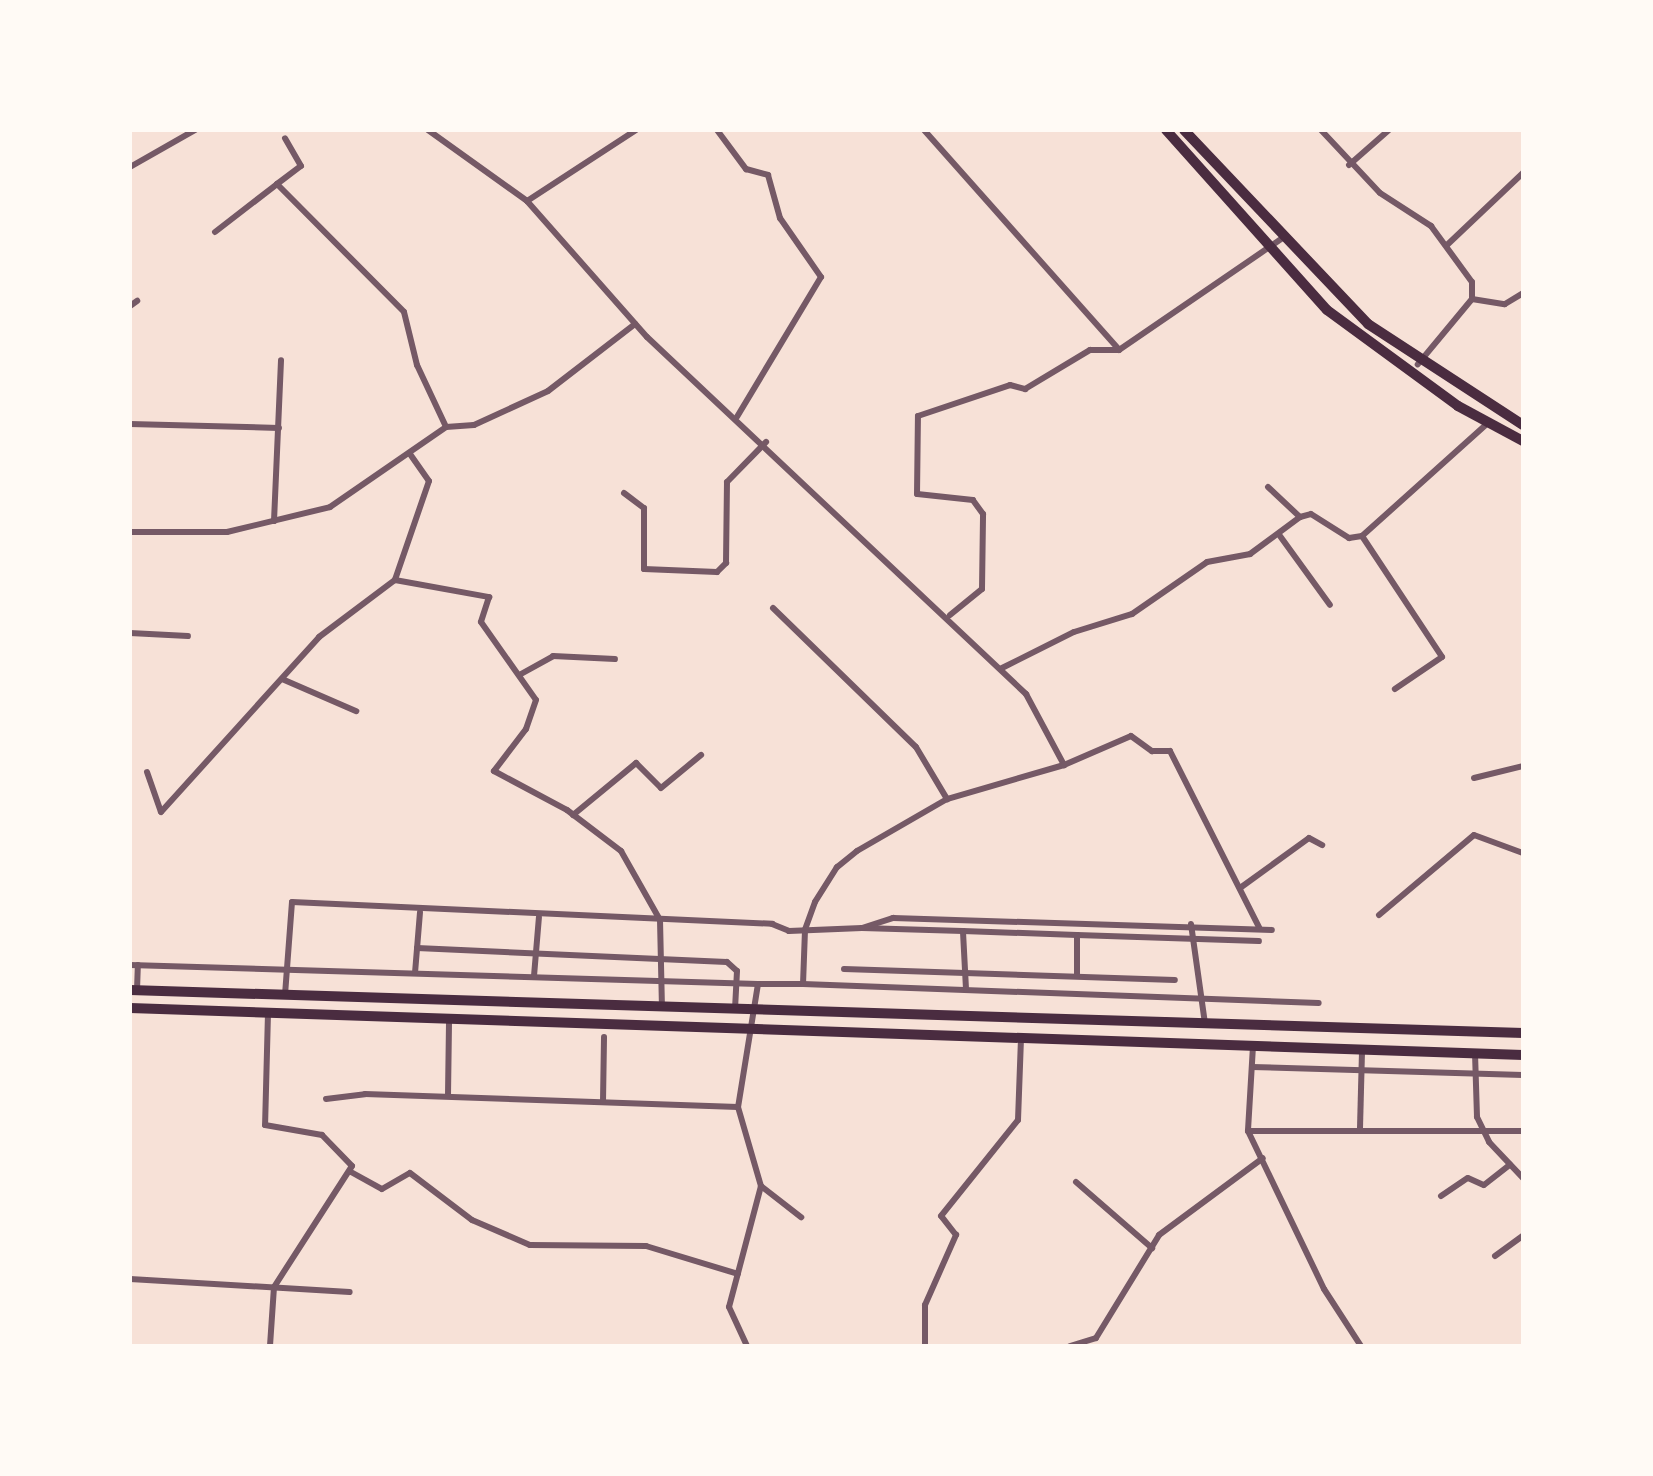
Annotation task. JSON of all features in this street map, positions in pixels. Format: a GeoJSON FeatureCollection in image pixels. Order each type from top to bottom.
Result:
{"type":"FeatureCollection","features":[{"type":"Feature","properties":{"kind":"main road"},"geometry":{"type":"LineString","coordinates":[[1166,130],[1270,251],[1362,340],[1487,424],[1523,441]]}},
{"type":"Feature","properties":{"kind":"main road"},"geometry":{"type":"LineString","coordinates":[[1184,130],[1281,239],[1418,364],[1523,425]]}},
{"type":"Feature","properties":{"kind":"main road"},"geometry":{"type":"LineString","coordinates":[[134,990],[1523,1033]]}},
{"type":"Feature","properties":{"kind":"main road"},"geometry":{"type":"LineString","coordinates":[[130,1008],[1523,1055]]}},
{"type":"Feature","properties":{"kind":"street"},"geometry":{"type":"LineString","coordinates":[[130,167],[195,130]]}},
{"type":"Feature","properties":{"kind":"street"},"geometry":{"type":"LineString","coordinates":[[428,130],[527,201],[635,324],[950,615],[1002,668],[1045,721],[1064,765]]}},
{"type":"Feature","properties":{"kind":"street"},"geometry":{"type":"LineString","coordinates":[[527,201],[636,130]]}},
{"type":"Feature","properties":{"kind":"street"},"geometry":{"type":"LineString","coordinates":[[717,130],[746,169],[768,175],[780,218],[821,277],[737,417]]}},
{"type":"Feature","properties":{"kind":"street"},"geometry":{"type":"LineString","coordinates":[[924,130],[1119,350]]}},
{"type":"Feature","properties":{"kind":"street"},"geometry":{"type":"LineString","coordinates":[[1321,130],[1349,165],[1447,245],[1472,282],[1472,299],[1418,364]]}},
{"type":"Feature","properties":{"kind":"street"},"geometry":{"type":"LineString","coordinates":[[1349,165],[1389,130]]}},
{"type":"Feature","properties":{"kind":"street"},"geometry":{"type":"LineString","coordinates":[[215,232],[301,166],[285,138]]}},
{"type":"Feature","properties":{"kind":"street"},"geometry":{"type":"LineString","coordinates":[[1447,245],[1523,173]]}},
{"type":"Feature","properties":{"kind":"street"},"geometry":{"type":"LineString","coordinates":[[277,184],[404,312],[417,365],[446,427]]}},
{"type":"Feature","properties":{"kind":"street"},"geometry":{"type":"LineString","coordinates":[[950,615],[982,589],[983,514],[973,500],[917,494],[918,416],[1010,385],[1025,389],[1090,350],[1119,350],[1270,251],[1281,239]]}},
{"type":"Feature","properties":{"kind":"street"},"geometry":{"type":"LineString","coordinates":[[1472,299],[1505,304],[1523,293]]}},
{"type":"Feature","properties":{"kind":"street"},"geometry":{"type":"LineString","coordinates":[[130,306],[137,301]]}},
{"type":"Feature","properties":{"kind":"street"},"geometry":{"type":"LineString","coordinates":[[130,532],[227,532],[274,521],[352,496],[446,427],[474,425],[548,391],[635,324]]}},
{"type":"Feature","properties":{"kind":"street"},"geometry":{"type":"LineString","coordinates":[[274,521],[281,360]]}},
{"type":"Feature","properties":{"kind":"street"},"geometry":{"type":"LineString","coordinates":[[130,424],[279,428]]}},
{"type":"Feature","properties":{"kind":"street"},"geometry":{"type":"LineString","coordinates":[[1002,668],[1074,632],[1132,614],[1207,562],[1250,554],[1280,536],[1300,517],[1311,514],[1349,538],[1362,536],[1487,424]]}},
{"type":"Feature","properties":{"kind":"street"},"geometry":{"type":"LineString","coordinates":[[624,493],[644,508],[644,569],[717,572],[726,563],[727,482],[766,442]]}},
{"type":"Feature","properties":{"kind":"street"},"geometry":{"type":"LineString","coordinates":[[147,772],[161,812],[319,637],[395,580],[429,481],[410,454]]}},
{"type":"Feature","properties":{"kind":"street"},"geometry":{"type":"LineString","coordinates":[[1268,487],[1300,517]]}},
{"type":"Feature","properties":{"kind":"street"},"geometry":{"type":"LineString","coordinates":[[1280,536],[1330,605]]}},
{"type":"Feature","properties":{"kind":"street"},"geometry":{"type":"LineString","coordinates":[[1362,536],[1442,657],[1395,689]]}},
{"type":"Feature","properties":{"kind":"street"},"geometry":{"type":"LineString","coordinates":[[395,580],[486,595],[481,622],[521,674],[535,709],[494,771],[573,815],[621,851],[660,920],[662,1008]]}},
{"type":"Feature","properties":{"kind":"street"},"geometry":{"type":"LineString","coordinates":[[773,608],[916,747],[947,799]]}},
{"type":"Feature","properties":{"kind":"street"},"geometry":{"type":"LineString","coordinates":[[130,633],[188,636]]}},
{"type":"Feature","properties":{"kind":"street"},"geometry":{"type":"LineString","coordinates":[[521,674],[553,656],[615,659]]}},
{"type":"Feature","properties":{"kind":"street"},"geometry":{"type":"LineString","coordinates":[[282,679],[356,711]]}},
{"type":"Feature","properties":{"kind":"street"},"geometry":{"type":"LineString","coordinates":[[803,984],[805,930],[837,867],[947,799],[1064,765],[1131,736],[1152,751],[1170,751],[1260,929]]}},
{"type":"Feature","properties":{"kind":"street"},"geometry":{"type":"LineString","coordinates":[[573,815],[636,763],[661,788],[701,755]]}},
{"type":"Feature","properties":{"kind":"street"},"geometry":{"type":"LineString","coordinates":[[1474,778],[1523,766]]}},
{"type":"Feature","properties":{"kind":"street"},"geometry":{"type":"LineString","coordinates":[[1379,915],[1474,835],[1523,853]]}},
{"type":"Feature","properties":{"kind":"street"},"geometry":{"type":"LineString","coordinates":[[1240,888],[1309,838],[1322,845]]}},
{"type":"Feature","properties":{"kind":"street"},"geometry":{"type":"LineString","coordinates":[[285,995],[292,902],[420,912],[660,920],[805,930],[862,928],[1259,941]]}},
{"type":"Feature","properties":{"kind":"street"},"geometry":{"type":"LineString","coordinates":[[415,973],[420,912]]}},
{"type":"Feature","properties":{"kind":"street"},"geometry":{"type":"LineString","coordinates":[[534,976],[539,917]]}},
{"type":"Feature","properties":{"kind":"street"},"geometry":{"type":"LineString","coordinates":[[862,928],[893,918],[1191,924],[1272,930]]}},
{"type":"Feature","properties":{"kind":"street"},"geometry":{"type":"LineString","coordinates":[[1191,924],[1190,939],[1202,973],[1200,998],[1205,1023]]}},
{"type":"Feature","properties":{"kind":"street"},"geometry":{"type":"LineString","coordinates":[[963,931],[966,989]]}},
{"type":"Feature","properties":{"kind":"street"},"geometry":{"type":"LineString","coordinates":[[1077,935],[1077,976]]}},
{"type":"Feature","properties":{"kind":"street"},"geometry":{"type":"LineString","coordinates":[[417,948],[732,964],[736,983],[735,1010]]}},
{"type":"Feature","properties":{"kind":"street"},"geometry":{"type":"LineString","coordinates":[[130,965],[966,989],[1319,1003]]}},
{"type":"Feature","properties":{"kind":"street"},"geometry":{"type":"LineString","coordinates":[[134,990],[138,965]]}},
{"type":"Feature","properties":{"kind":"street"},"geometry":{"type":"LineString","coordinates":[[844,969],[1175,980]]}},
{"type":"Feature","properties":{"kind":"street"},"geometry":{"type":"LineString","coordinates":[[1086,976],[1086,993]]}},
{"type":"Feature","properties":{"kind":"street"},"geometry":{"type":"LineString","coordinates":[[747,1346],[729,1307],[761,1186],[738,1107],[758,984]]}},
{"type":"Feature","properties":{"kind":"street"},"geometry":{"type":"LineString","coordinates":[[268,1013],[265,1125],[322,1135],[348,1158],[351,1172],[274,1287],[270,1346]]}},
{"type":"Feature","properties":{"kind":"street"},"geometry":{"type":"LineString","coordinates":[[448,1095],[449,1019]]}},
{"type":"Feature","properties":{"kind":"street"},"geometry":{"type":"LineString","coordinates":[[603,1102],[604,1037]]}},
{"type":"Feature","properties":{"kind":"street"},"geometry":{"type":"LineString","coordinates":[[925,1346],[925,1305],[956,1235],[941,1216],[1018,1120],[1021,1039]]}},
{"type":"Feature","properties":{"kind":"street"},"geometry":{"type":"LineString","coordinates":[[1253,1045],[1248,1131],[1324,1289],[1361,1346]]}},
{"type":"Feature","properties":{"kind":"street"},"geometry":{"type":"LineString","coordinates":[[1360,1128],[1362,1049]]}},
{"type":"Feature","properties":{"kind":"street"},"geometry":{"type":"LineString","coordinates":[[1475,1053],[1473,1074],[1483,1131],[1523,1178]]}},
{"type":"Feature","properties":{"kind":"street"},"geometry":{"type":"LineString","coordinates":[[1252,1067],[1523,1075]]}},
{"type":"Feature","properties":{"kind":"street"},"geometry":{"type":"LineString","coordinates":[[326,1099],[448,1095],[738,1107]]}},
{"type":"Feature","properties":{"kind":"street"},"geometry":{"type":"LineString","coordinates":[[1248,1131],[1360,1128],[1523,1131]]}},
{"type":"Feature","properties":{"kind":"street"},"geometry":{"type":"LineString","coordinates":[[1070,1346],[1096,1338],[1152,1248],[1174,1221],[1263,1158]]}},
{"type":"Feature","properties":{"kind":"street"},"geometry":{"type":"LineString","coordinates":[[1441,1196],[1468,1178],[1484,1185],[1510,1165]]}},
{"type":"Feature","properties":{"kind":"street"},"geometry":{"type":"LineString","coordinates":[[351,1172],[382,1189],[410,1173],[472,1220],[530,1245],[646,1246],[738,1274]]}},
{"type":"Feature","properties":{"kind":"street"},"geometry":{"type":"LineString","coordinates":[[1076,1182],[1152,1248]]}},
{"type":"Feature","properties":{"kind":"street"},"geometry":{"type":"LineString","coordinates":[[761,1186],[801,1217]]}},
{"type":"Feature","properties":{"kind":"street"},"geometry":{"type":"LineString","coordinates":[[1495,1256],[1523,1236]]}},
{"type":"Feature","properties":{"kind":"street"},"geometry":{"type":"LineString","coordinates":[[130,1279],[350,1292]]}}]}
